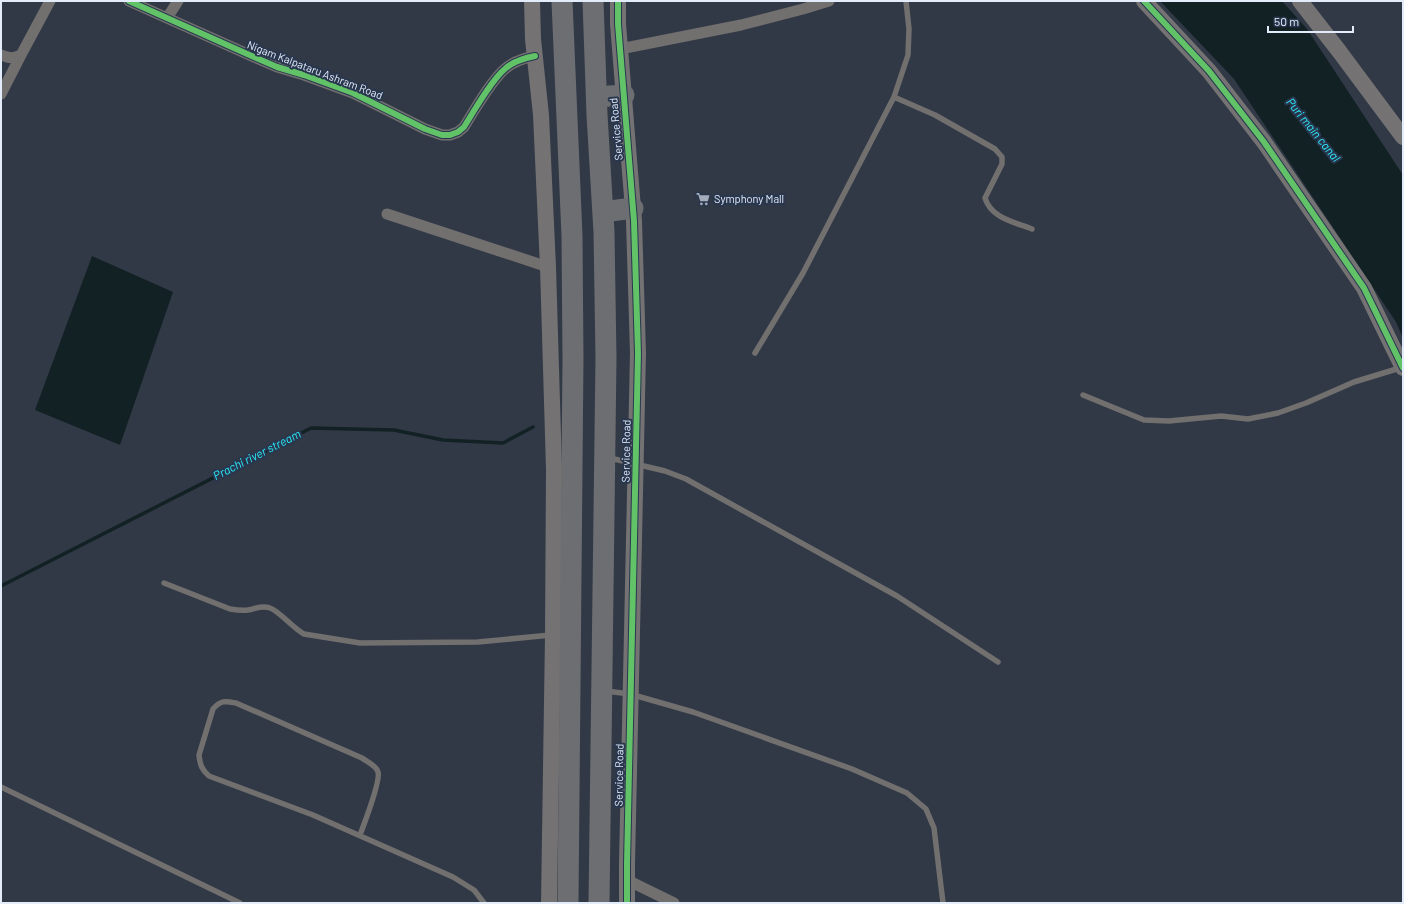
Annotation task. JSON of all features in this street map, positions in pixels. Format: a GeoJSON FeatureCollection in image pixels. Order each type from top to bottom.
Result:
{"type":"FeatureCollection","features":[{"type":"Feature","properties":{"kind":"highway"},"geometry":{"type":"LineString","coordinates":[[547,1],[563,23]]}},
{"type":"Feature","properties":{"kind":"highway"},"geometry":{"type":"LineString","coordinates":[[562,1],[572,252],[573,367],[561,688],[568,903]]}},
{"type":"Feature","properties":{"kind":"highway"},"geometry":{"type":"LineString","coordinates":[[593,1],[603,212],[606,358],[599,903]]}},
{"type":"Feature","properties":{"kind":"highway"},"geometry":{"type":"LineString","coordinates":[[597,97],[624,95]]}},
{"type":"Feature","properties":{"kind":"highway"},"geometry":{"type":"LineString","coordinates":[[603,212],[633,208]]}},
{"type":"Feature","properties":{"kind":"street"},"geometry":{"type":"LineString","coordinates":[[1,94],[50,1]]}},
{"type":"Feature","properties":{"kind":"street","name":"Nigam Kalpataru Ashram Road"},"geometry":{"type":"LineString","coordinates":[[129,1],[277,67],[353,93],[425,129],[442,135],[450,135],[458,132],[464,127],[495,80],[505,68],[520,60],[535,56]]}},
{"type":"Feature","properties":{"kind":"street"},"geometry":{"type":"LineString","coordinates":[[167,18],[178,1]]}},
{"type":"Feature","properties":{"kind":"street"},"geometry":{"type":"LineString","coordinates":[[532,1],[535,56],[541,115],[548,267],[554,468],[553,635],[561,688],[549,903]]}},
{"type":"Feature","properties":{"kind":"street","name":"Service Road"},"geometry":{"type":"LineString","coordinates":[[618,1],[618,24],[633,208],[638,353],[627,903]]}},
{"type":"Feature","properties":{"kind":"street"},"geometry":{"type":"LineString","coordinates":[[620,49],[741,25],[829,1]]}},
{"type":"Feature","properties":{"kind":"street"},"geometry":{"type":"LineString","coordinates":[[1144,1],[1209,71],[1264,142],[1364,288],[1403,368]]}},
{"type":"Feature","properties":{"kind":"street"},"geometry":{"type":"LineString","coordinates":[[1300,1],[1403,137]]}},
{"type":"Feature","properties":{"kind":"street"},"geometry":{"type":"LineString","coordinates":[[1,55],[8,58],[15,58],[21,55]]}},
{"type":"Feature","properties":{"kind":"street"},"geometry":{"type":"LineString","coordinates":[[388,214],[548,267]]}},
{"type":"Feature","properties":{"kind":"street"},"geometry":{"type":"LineString","coordinates":[[627,880],[674,903]]}},
{"type":"Feature","properties":{"kind":"lane"},"geometry":{"type":"LineString","coordinates":[[755,353],[803,273],[894,97],[908,55],[909,29],[906,1]]}},
{"type":"Feature","properties":{"kind":"lane"},"geometry":{"type":"LineString","coordinates":[[894,97],[935,115],[995,149],[1002,157],[1002,164],[985,198],[987,206],[995,214],[1032,229]]}},
{"type":"Feature","properties":{"kind":"lane"},"geometry":{"type":"LineString","coordinates":[[1083,395],[1144,420],[1169,421],[1221,416],[1248,419],[1278,413],[1306,403],[1354,382],[1403,368]]}},
{"type":"Feature","properties":{"kind":"lane"},"geometry":{"type":"LineString","coordinates":[[605,456],[665,471],[686,479],[897,596],[998,662]]}},
{"type":"Feature","properties":{"kind":"lane"},"geometry":{"type":"LineString","coordinates":[[164,583],[230,610],[250,610],[258,607],[270,608],[304,634],[360,643],[478,642],[553,635]]}},
{"type":"Feature","properties":{"kind":"lane"},"geometry":{"type":"LineString","coordinates":[[602,691],[630,694],[693,712],[852,769],[908,793],[926,809],[934,828],[943,903]]}},
{"type":"Feature","properties":{"kind":"lane"},"geometry":{"type":"LineString","coordinates":[[360,835],[376,786],[378,775],[375,767],[362,758],[236,703],[225,701],[218,703],[213,708],[199,755],[203,770],[209,776],[313,815],[453,877],[474,890],[484,903]]}},
{"type":"Feature","properties":{"kind":"lane"},"geometry":{"type":"LineString","coordinates":[[1,787],[240,903]]}},
{"type":"Feature","properties":{"kind":"water","name":"Puri main canal"},"geometry":{"type":"Polygon","coordinates":[[[1160,1],[1282,1],[1307,29],[1403,175],[1403,338],[1396,322],[1234,79],[1160,1]]]}},
{"type":"Feature","properties":{"kind":"water"},"geometry":{"type":"Polygon","coordinates":[[[92,256],[173,292],[120,445],[35,410],[92,256]]]}},
{"type":"Feature","properties":{"kind":"waterway","name":"Prachi river stream"},"geometry":{"type":"LineString","coordinates":[[1,586],[311,428],[394,430],[443,440],[503,443],[533,427]]}},
{"type":"Feature","properties":{"kind":"cycle path"},"geometry":{"type":"LineString","coordinates":[[129,1],[277,67],[353,93],[425,129],[442,135],[450,135],[458,132],[464,127],[489,87],[506,68],[512,63],[535,56]]}},
{"type":"Feature","properties":{"kind":"cycle path"},"geometry":{"type":"LineString","coordinates":[[618,1],[618,24],[634,221],[638,353],[627,903]]}},
{"type":"Feature","properties":{"kind":"cycle path"},"geometry":{"type":"LineString","coordinates":[[1144,1],[1209,71],[1264,142],[1364,288],[1403,368]]}},
{"type":"Feature","properties":{"kind":"place","name":"Symphony Mall"},"geometry":{"type":"Point","coordinates":[703,199]}}]}
